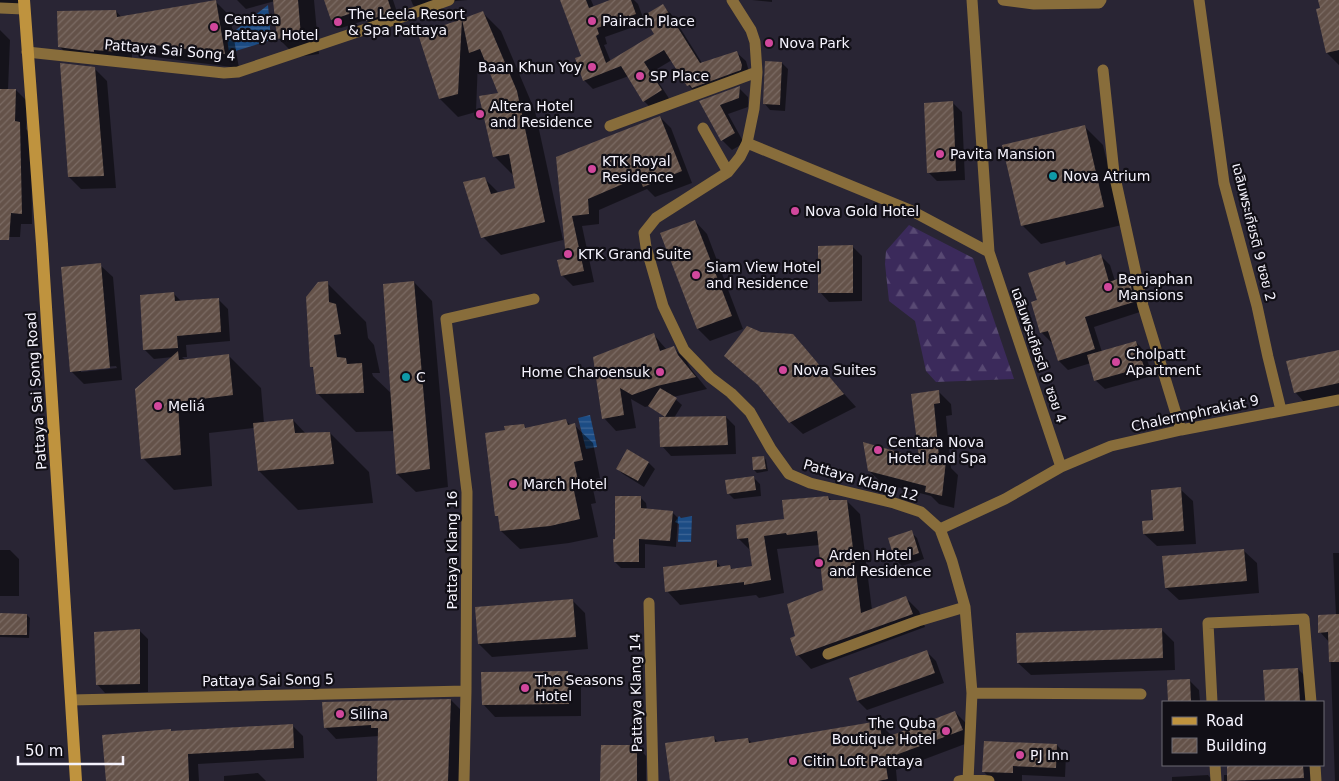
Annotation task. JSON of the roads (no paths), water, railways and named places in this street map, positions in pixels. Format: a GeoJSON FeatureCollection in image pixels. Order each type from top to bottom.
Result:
{"type":"FeatureCollection","features":[{"type":"Feature","properties":{"kind":"main road","name":"Pattaya Sai Song Road"},"geometry":{"type":"LineString","coordinates":[[24,4],[42,244],[76,781]]}},
{"type":"Feature","properties":{"kind":"street","name":"Pattaya Sai Song 4"},"geometry":{"type":"LineString","coordinates":[[27,52],[224,73],[238,72],[252,69],[449,0]]}},
{"type":"Feature","properties":{"kind":"street","name":"Pattaya Klang 12"},"geometry":{"type":"LineString","coordinates":[[732,0],[751,30],[754,42],[757,72],[754,109],[747,143],[740,157],[728,172],[656,218],[644,233],[646,247],[663,306],[684,350],[710,377],[731,393],[750,412],[771,449],[789,474],[810,483],[894,503],[921,512],[940,528]]}},
{"type":"Feature","properties":{"kind":"street","name":"เฉลิมพระเกียรติ 9 ซอย 4"},"geometry":{"type":"LineString","coordinates":[[972,0],[989,252],[1061,467]]}},
{"type":"Feature","properties":{"kind":"street"},"geometry":{"type":"LineString","coordinates":[[1003,0],[1098,3],[1101,0]]}},
{"type":"Feature","properties":{"kind":"street","name":"เฉลิมพระเกียรติ 9 ซอย 2"},"geometry":{"type":"LineString","coordinates":[[1199,0],[1224,183],[1257,306],[1281,410]]}},
{"type":"Feature","properties":{"kind":"street"},"geometry":{"type":"LineString","coordinates":[[0,8],[24,4]]}},
{"type":"Feature","properties":{"kind":"street"},"geometry":{"type":"LineString","coordinates":[[1102,70],[1114,173],[1143,306],[1181,430]]}},
{"type":"Feature","properties":{"kind":"street"},"geometry":{"type":"LineString","coordinates":[[610,126],[757,72]]}},
{"type":"Feature","properties":{"kind":"street"},"geometry":{"type":"LineString","coordinates":[[703,128],[728,172]]}},
{"type":"Feature","properties":{"kind":"street"},"geometry":{"type":"LineString","coordinates":[[747,143],[910,210],[989,252]]}},
{"type":"Feature","properties":{"kind":"street","name":"Pattaya Klang 16"},"geometry":{"type":"LineString","coordinates":[[464,781],[467,492],[446,319],[534,300]]}},
{"type":"Feature","properties":{"kind":"street","name":"Chalermphrakiat 9"},"geometry":{"type":"LineString","coordinates":[[940,528],[1006,499],[1061,467],[1111,446],[1181,430],[1339,400]]}},
{"type":"Feature","properties":{"kind":"street"},"geometry":{"type":"LineString","coordinates":[[940,528],[965,606],[972,692],[965,780],[989,781]]}},
{"type":"Feature","properties":{"kind":"street","name":"Pattaya Klang 14"},"geometry":{"type":"LineString","coordinates":[[649,603],[653,781]]}},
{"type":"Feature","properties":{"kind":"street"},"geometry":{"type":"LineString","coordinates":[[828,654],[965,606]]}},
{"type":"Feature","properties":{"kind":"street"},"geometry":{"type":"LineString","coordinates":[[1212,701],[1208,623],[1304,619],[1311,701]]}},
{"type":"Feature","properties":{"kind":"street","name":"Pattaya Sai Song 5"},"geometry":{"type":"LineString","coordinates":[[71,700],[466,691]]}},
{"type":"Feature","properties":{"kind":"street"},"geometry":{"type":"LineString","coordinates":[[972,692],[1141,694]]}},
{"type":"Feature","properties":{"kind":"street"},"geometry":{"type":"LineString","coordinates":[[1215,766],[1216,781]]}},
{"type":"Feature","properties":{"kind":"street"},"geometry":{"type":"LineString","coordinates":[[1315,766],[1316,781]]}},
{"type":"Feature","properties":{"kind":"water"},"geometry":{"type":"Polygon","coordinates":[[[268,5],[271,40],[229,53],[227,37],[268,5]]]}},
{"type":"Feature","properties":{"kind":"water"},"geometry":{"type":"Polygon","coordinates":[[[590,415],[597,447],[586,449],[578,418],[590,415]]]}},
{"type":"Feature","properties":{"kind":"water"},"geometry":{"type":"Polygon","coordinates":[[[679,516],[681,518],[692,516],[691,542],[678,542],[679,524],[675,522],[679,516]]]}},
{"type":"Feature","properties":{"kind":"place","name":"Pairach Place"},"geometry":{"type":"Point","coordinates":[592,21]}},
{"type":"Feature","properties":{"kind":"place","name":"The Leela Resort & Spa Pattaya"},"geometry":{"type":"Point","coordinates":[338,22]}},
{"type":"Feature","properties":{"kind":"place","name":"Centara Pattaya Hotel"},"geometry":{"type":"Point","coordinates":[214,27]}},
{"type":"Feature","properties":{"kind":"place","name":"Nova Park"},"geometry":{"type":"Point","coordinates":[769,43]}},
{"type":"Feature","properties":{"kind":"place","name":"Baan Khun Yoy"},"geometry":{"type":"Point","coordinates":[592,67]}},
{"type":"Feature","properties":{"kind":"place","name":"SP Place"},"geometry":{"type":"Point","coordinates":[640,76]}},
{"type":"Feature","properties":{"kind":"place","name":"Altera Hotel and Residence"},"geometry":{"type":"Point","coordinates":[480,114]}},
{"type":"Feature","properties":{"kind":"place","name":"Pavita Mansion"},"geometry":{"type":"Point","coordinates":[940,154]}},
{"type":"Feature","properties":{"kind":"place","name":"KTK Royal Residence"},"geometry":{"type":"Point","coordinates":[592,169]}},
{"type":"Feature","properties":{"kind":"place","name":"Nova Atrium"},"geometry":{"type":"Point","coordinates":[1053,176]}},
{"type":"Feature","properties":{"kind":"place","name":"Nova Gold Hotel"},"geometry":{"type":"Point","coordinates":[795,211]}},
{"type":"Feature","properties":{"kind":"place","name":"KTK Grand Suite"},"geometry":{"type":"Point","coordinates":[568,254]}},
{"type":"Feature","properties":{"kind":"place","name":"Siam View Hotel and Residence"},"geometry":{"type":"Point","coordinates":[696,275]}},
{"type":"Feature","properties":{"kind":"place","name":"Benjaphan Mansions"},"geometry":{"type":"Point","coordinates":[1108,287]}},
{"type":"Feature","properties":{"kind":"place","name":"Cholpatt Apartment"},"geometry":{"type":"Point","coordinates":[1116,362]}},
{"type":"Feature","properties":{"kind":"place","name":"Nova Suites"},"geometry":{"type":"Point","coordinates":[783,370]}},
{"type":"Feature","properties":{"kind":"place","name":"Home Charoensuk"},"geometry":{"type":"Point","coordinates":[660,372]}},
{"type":"Feature","properties":{"kind":"place","name":"C"},"geometry":{"type":"Point","coordinates":[406,377]}},
{"type":"Feature","properties":{"kind":"place","name":"Meliá"},"geometry":{"type":"Point","coordinates":[158,406]}},
{"type":"Feature","properties":{"kind":"place","name":"Centara Nova Hotel and Spa"},"geometry":{"type":"Point","coordinates":[878,450]}},
{"type":"Feature","properties":{"kind":"place","name":"March Hotel"},"geometry":{"type":"Point","coordinates":[513,484]}},
{"type":"Feature","properties":{"kind":"place","name":"Arden Hotel and Residence"},"geometry":{"type":"Point","coordinates":[819,563]}},
{"type":"Feature","properties":{"kind":"place","name":"The Seasons Hotel"},"geometry":{"type":"Point","coordinates":[525,688]}},
{"type":"Feature","properties":{"kind":"place","name":"Silina"},"geometry":{"type":"Point","coordinates":[340,714]}},
{"type":"Feature","properties":{"kind":"place","name":"The Quba Boutique Hotel"},"geometry":{"type":"Point","coordinates":[946,731]}},
{"type":"Feature","properties":{"kind":"place","name":"PJ Inn"},"geometry":{"type":"Point","coordinates":[1020,755]}},
{"type":"Feature","properties":{"kind":"place","name":"Citin Loft Pattaya"},"geometry":{"type":"Point","coordinates":[793,761]}}]}
